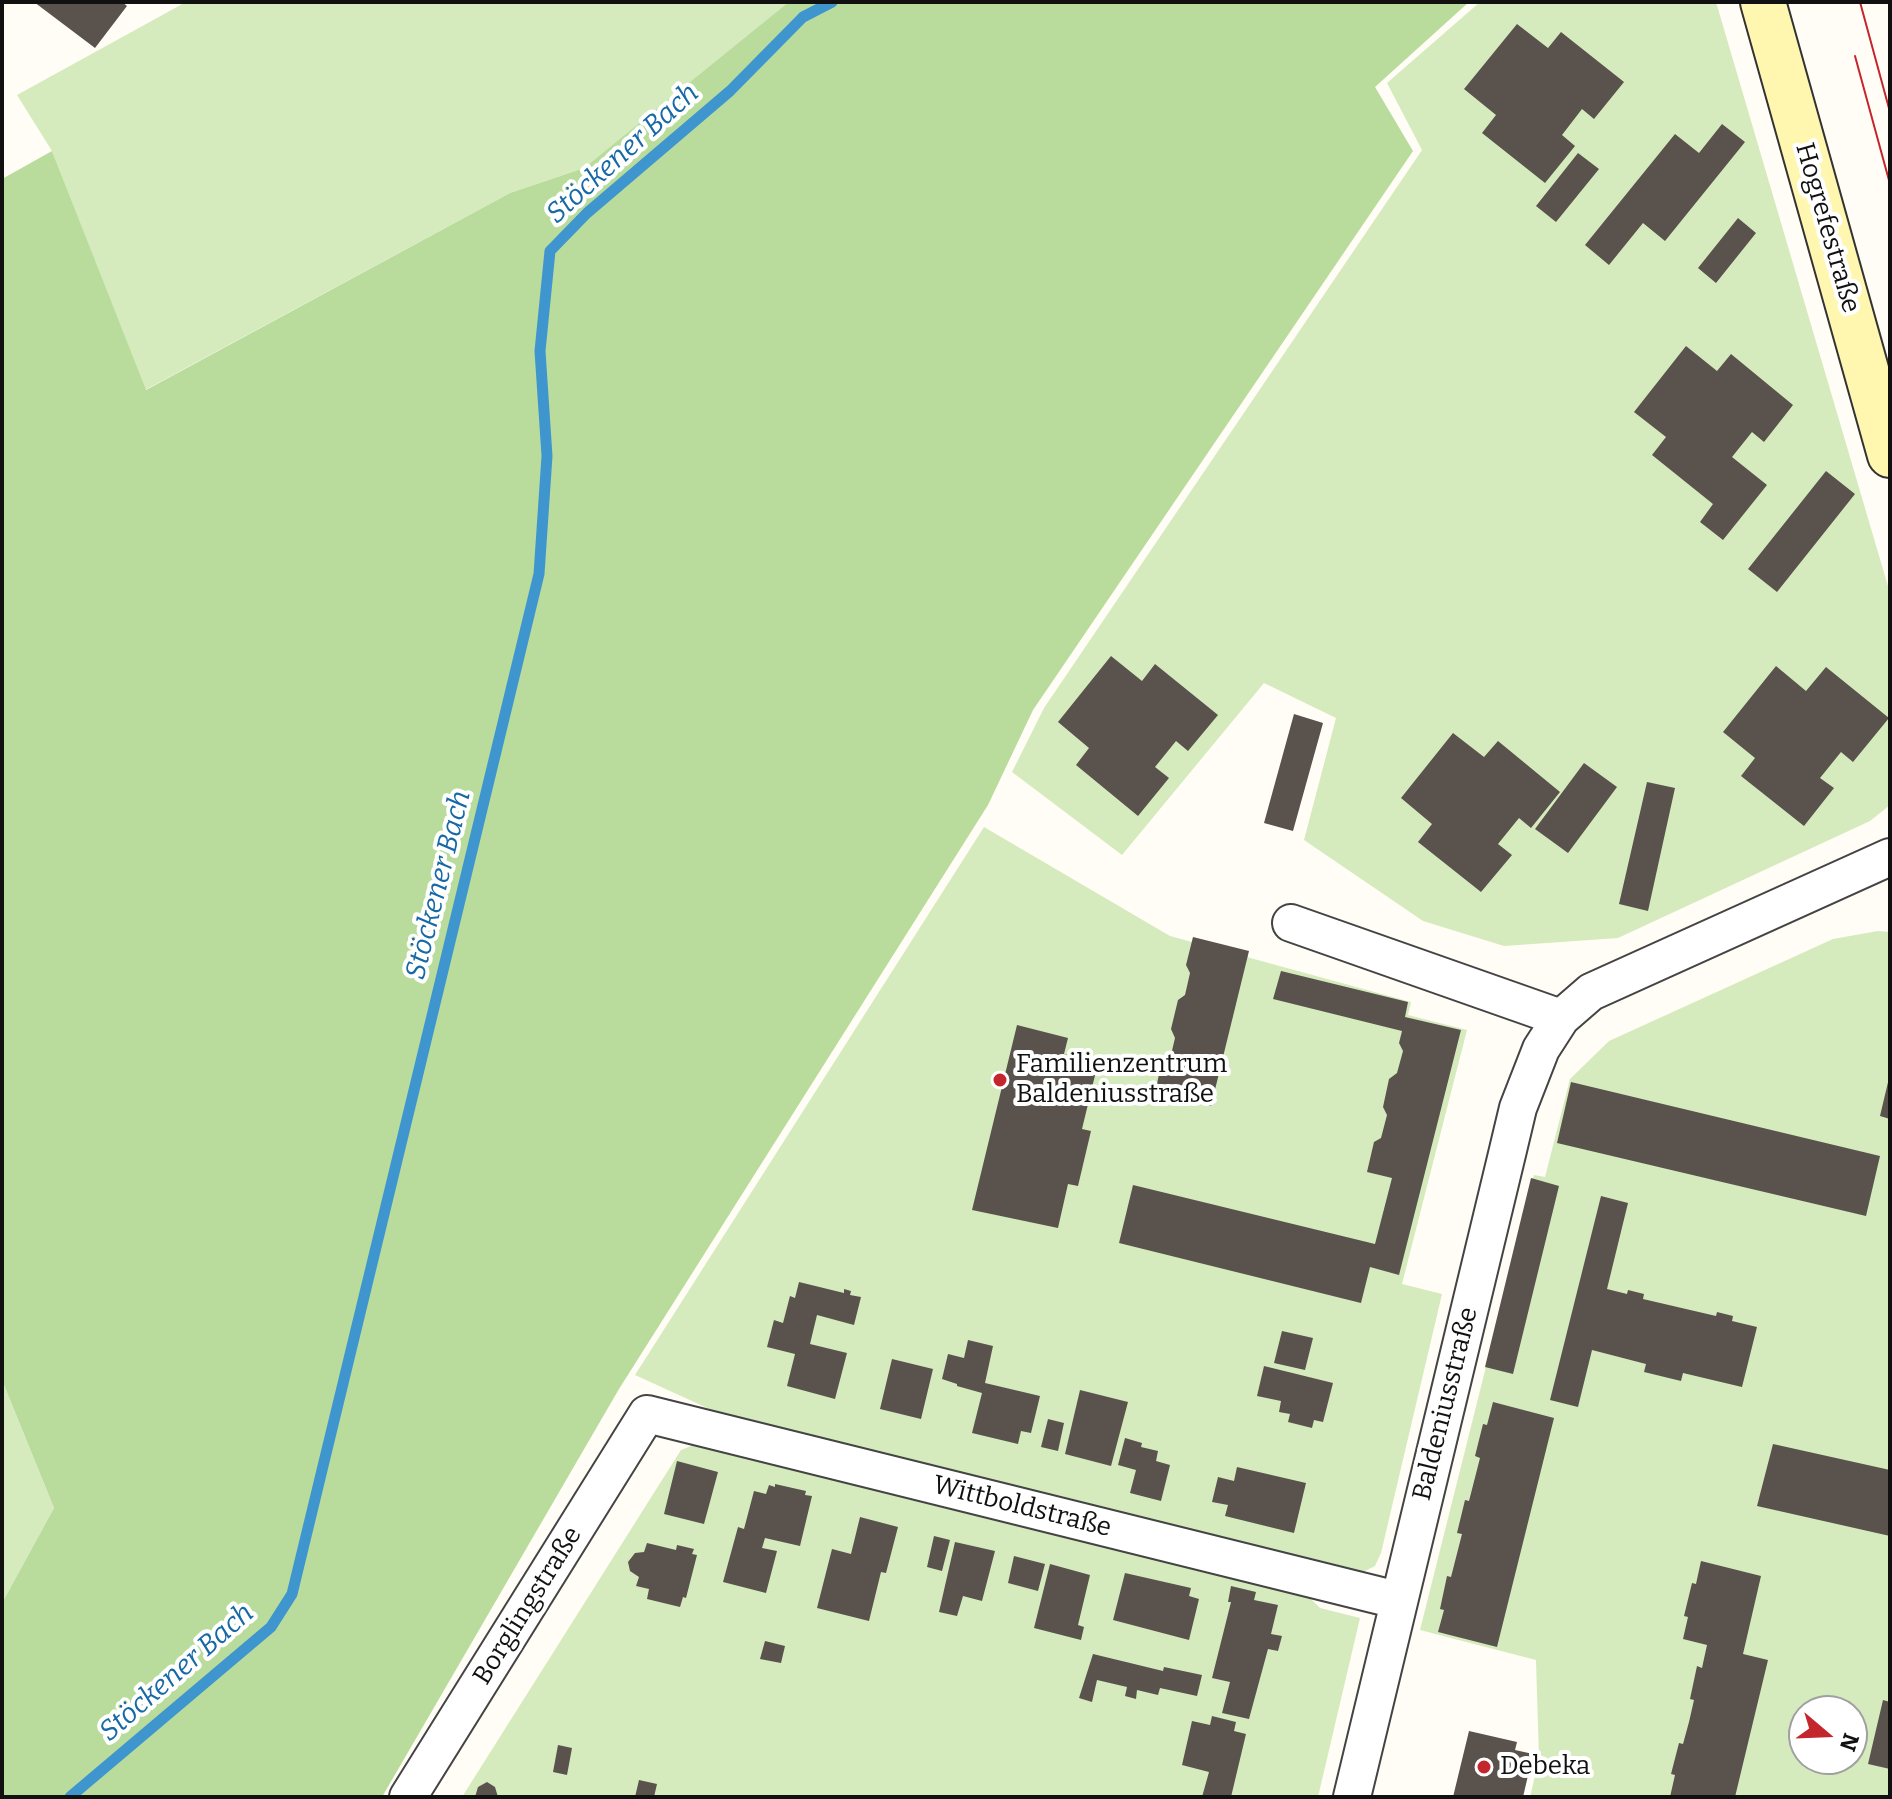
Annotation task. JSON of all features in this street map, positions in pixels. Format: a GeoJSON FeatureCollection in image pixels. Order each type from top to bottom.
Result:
{"type":"FeatureCollection","features":[{"type":"Feature","properties":{"kind":"street","name":"Hogrefestraße"},"geometry":{"type":"LineString","coordinates":[[1763,2],[1890,455]]}},
{"type":"Feature","properties":{"kind":"street","name":"Baldeniusstraße"},"geometry":{"type":"LineString","coordinates":[[1352,1797],[1518,1108],[1541,1049],[1561,1018],[1591,992],[1890,857]]}},
{"type":"Feature","properties":{"kind":"street"},"geometry":{"type":"LineString","coordinates":[[1291,923],[1561,1018]]}},
{"type":"Feature","properties":{"kind":"street","name":"Wittboldstraße"},"geometry":{"type":"LineString","coordinates":[[647,1414],[1397,1600]]}},
{"type":"Feature","properties":{"kind":"street","name":"Borglingstraße"},"geometry":{"type":"LineString","coordinates":[[408,1797],[647,1414]]}},
{"type":"Feature","properties":{"kind":"green space"},"geometry":{"type":"Polygon","coordinates":[[[186,2],[792,2],[584,168],[510,193],[145,390],[52,151],[17,95],[186,2]]]}},
{"type":"Feature","properties":{"kind":"green space"},"geometry":{"type":"Polygon","coordinates":[[[789,2],[1469,2],[1375,87],[1413,151],[1033,710],[988,805],[619,1389],[382,1797],[2,1797],[2,1603],[54,1508],[2,1380],[2,179],[52,151],[146,390],[510,193],[584,168],[789,2]]]}},
{"type":"Feature","properties":{"kind":"green space"},"geometry":{"type":"Polygon","coordinates":[[[1480,2],[1716,2],[1890,593],[1890,805],[1870,821],[1618,938],[1504,946],[1423,921],[1304,840],[1336,718],[1264,683],[1122,855],[1012,772],[1044,708],[1422,150],[1387,83],[1480,2]]]}},
{"type":"Feature","properties":{"kind":"green space"},"geometry":{"type":"Polygon","coordinates":[[[984,827],[1170,936],[1411,1002],[1408,1015],[1467,1030],[1402,1284],[1442,1294],[1381,1553],[1375,1566],[1363,1572],[1350,1573],[716,1412],[635,1375],[984,827]]]}},
{"type":"Feature","properties":{"kind":"green space"},"geometry":{"type":"Polygon","coordinates":[[[1878,931],[1890,932],[1890,1797],[1530,1797],[1539,1759],[1536,1660],[1420,1630],[1534,1175],[1545,1177],[1570,1079],[1609,1041],[1833,939],[1878,931]]]}},
{"type":"Feature","properties":{"kind":"green space"},"geometry":{"type":"Polygon","coordinates":[[[2,1380],[54,1508],[2,1603],[2,1380]]]}},
{"type":"Feature","properties":{"kind":"green space"},"geometry":{"type":"Polygon","coordinates":[[[696,1444],[1306,1594],[1320,1608],[1360,1618],[1318,1797],[462,1797],[681,1450],[696,1444]]]}},
{"type":"Feature","properties":{"kind":"building"},"geometry":{"type":"Polygon","coordinates":[[[34,2],[122,2],[127,6],[95,48],[34,2]]]}},
{"type":"Feature","properties":{"kind":"building"},"geometry":{"type":"Polygon","coordinates":[[[1517,24],[1548,48],[1561,32],[1624,82],[1594,119],[1582,109],[1562,135],[1575,146],[1545,183],[1482,133],[1496,115],[1464,89],[1517,24]]]}},
{"type":"Feature","properties":{"kind":"building"},"geometry":{"type":"Polygon","coordinates":[[[1722,124],[1745,142],[1665,241],[1643,223],[1609,265],[1585,245],[1675,134],[1699,153],[1722,124]]]}},
{"type":"Feature","properties":{"kind":"building"},"geometry":{"type":"Polygon","coordinates":[[[1578,153],[1599,169],[1556,222],[1536,206],[1578,153]]]}},
{"type":"Feature","properties":{"kind":"building"},"geometry":{"type":"Polygon","coordinates":[[[1738,218],[1756,233],[1716,283],[1698,268],[1738,218]]]}},
{"type":"Feature","properties":{"kind":"building"},"geometry":{"type":"Polygon","coordinates":[[[1686,346],[1717,371],[1731,354],[1793,405],[1764,442],[1752,432],[1732,457],[1767,485],[1723,540],[1700,522],[1713,504],[1652,455],[1666,437],[1634,412],[1686,346]]]}},
{"type":"Feature","properties":{"kind":"building"},"geometry":{"type":"Polygon","coordinates":[[[1826,471],[1855,494],[1777,592],[1748,569],[1826,471]]]}},
{"type":"Feature","properties":{"kind":"building"},"geometry":{"type":"Polygon","coordinates":[[[1111,656],[1142,681],[1155,664],[1218,715],[1188,751],[1176,741],[1155,767],[1169,778],[1138,816],[1076,765],[1089,748],[1058,722],[1111,656]]]}},
{"type":"Feature","properties":{"kind":"building"},"geometry":{"type":"Polygon","coordinates":[[[1776,666],[1806,691],[1826,667],[1889,718],[1853,762],[1841,752],[1820,778],[1834,788],[1804,826],[1741,776],[1755,758],[1723,732],[1776,666]]]}},
{"type":"Feature","properties":{"kind":"building"},"geometry":{"type":"Polygon","coordinates":[[[1294,714],[1323,723],[1293,831],[1264,823],[1294,714]]]}},
{"type":"Feature","properties":{"kind":"building"},"geometry":{"type":"Polygon","coordinates":[[[1453,733],[1484,757],[1498,741],[1560,792],[1531,828],[1519,818],[1498,844],[1512,855],[1481,892],[1418,842],[1432,824],[1401,798],[1453,733]]]}},
{"type":"Feature","properties":{"kind":"building"},"geometry":{"type":"Polygon","coordinates":[[[1584,763],[1617,787],[1568,853],[1535,829],[1584,763]]]}},
{"type":"Feature","properties":{"kind":"building"},"geometry":{"type":"Polygon","coordinates":[[[1647,782],[1675,788],[1648,911],[1619,904],[1647,782]]]}},
{"type":"Feature","properties":{"kind":"building"},"geometry":{"type":"Polygon","coordinates":[[[1193,937],[1249,951],[1211,1106],[1155,1093],[1161,1065],[1170,1059],[1175,1038],[1171,1029],[1178,1000],[1185,995],[1190,973],[1186,965],[1193,937]]]}},
{"type":"Feature","properties":{"kind":"building"},"geometry":{"type":"Polygon","coordinates":[[[1281,971],[1408,1002],[1405,1017],[1461,1030],[1399,1275],[1370,1267],[1361,1303],[1119,1243],[1133,1185],[1375,1244],[1392,1178],[1367,1172],[1374,1142],[1381,1138],[1387,1115],[1383,1107],[1389,1079],[1397,1073],[1403,1051],[1399,1043],[1402,1031],[1273,999],[1281,971]]]}},
{"type":"Feature","properties":{"kind":"building"},"geometry":{"type":"Polygon","coordinates":[[[1017,1025],[1068,1038],[1064,1054],[1098,1063],[1082,1129],[1091,1131],[1078,1186],[1068,1184],[1058,1228],[972,1210],[1017,1025]]]}},
{"type":"Feature","properties":{"kind":"building"},"geometry":{"type":"Polygon","coordinates":[[[1890,1078],[1890,1119],[1880,1116],[1890,1078]]]}},
{"type":"Feature","properties":{"kind":"building"},"geometry":{"type":"Polygon","coordinates":[[[1571,1082],[1880,1156],[1866,1216],[1557,1143],[1571,1082]]]}},
{"type":"Feature","properties":{"kind":"building"},"geometry":{"type":"Polygon","coordinates":[[[1531,1178],[1559,1186],[1513,1374],[1485,1367],[1531,1178]]]}},
{"type":"Feature","properties":{"kind":"building"},"geometry":{"type":"Polygon","coordinates":[[[1601,1196],[1628,1203],[1607,1289],[1627,1294],[1628,1290],[1644,1294],[1643,1299],[1716,1316],[1717,1312],[1733,1316],[1732,1321],[1757,1327],[1742,1387],[1683,1373],[1681,1381],[1644,1372],[1646,1364],[1592,1350],[1578,1407],[1550,1400],[1601,1196]]]}},
{"type":"Feature","properties":{"kind":"building"},"geometry":{"type":"Polygon","coordinates":[[[799,1282],[844,1293],[844,1289],[851,1291],[850,1295],[861,1297],[854,1325],[817,1315],[810,1344],[847,1353],[835,1399],[787,1386],[795,1354],[767,1347],[774,1320],[783,1323],[790,1296],[795,1298],[799,1282]]]}},
{"type":"Feature","properties":{"kind":"building"},"geometry":{"type":"Polygon","coordinates":[[[1282,1331],[1313,1338],[1305,1370],[1274,1363],[1282,1331]]]}},
{"type":"Feature","properties":{"kind":"building"},"geometry":{"type":"Polygon","coordinates":[[[968,1340],[993,1346],[985,1383],[1040,1396],[1031,1433],[1021,1431],[1018,1444],[972,1433],[982,1393],[942,1379],[948,1354],[964,1358],[968,1340]]]}},
{"type":"Feature","properties":{"kind":"building"},"geometry":{"type":"Polygon","coordinates":[[[892,1359],[933,1369],[921,1419],[880,1409],[892,1359]]]}},
{"type":"Feature","properties":{"kind":"building"},"geometry":{"type":"Polygon","coordinates":[[[1264,1366],[1333,1383],[1323,1422],[1314,1420],[1312,1428],[1288,1422],[1290,1414],[1279,1412],[1281,1401],[1257,1396],[1264,1366]]]}},
{"type":"Feature","properties":{"kind":"building"},"geometry":{"type":"Polygon","coordinates":[[[1080,1390],[1128,1402],[1111,1466],[1065,1454],[1080,1390]]]}},
{"type":"Feature","properties":{"kind":"building"},"geometry":{"type":"Polygon","coordinates":[[[1493,1402],[1554,1418],[1497,1647],[1438,1632],[1444,1610],[1440,1609],[1447,1576],[1451,1577],[1462,1534],[1457,1533],[1480,1458],[1475,1456],[1483,1424],[1487,1425],[1493,1402]]]}},
{"type":"Feature","properties":{"kind":"building"},"geometry":{"type":"Polygon","coordinates":[[[1048,1419],[1064,1423],[1058,1451],[1041,1447],[1048,1419]]]}},
{"type":"Feature","properties":{"kind":"building"},"geometry":{"type":"Polygon","coordinates":[[[1125,1438],[1142,1443],[1141,1447],[1158,1451],[1156,1461],[1170,1465],[1161,1501],[1130,1493],[1136,1470],[1118,1465],[1125,1438]]]}},
{"type":"Feature","properties":{"kind":"building"},"geometry":{"type":"Polygon","coordinates":[[[1773,1444],[1890,1470],[1890,1536],[1757,1506],[1773,1444]]]}},
{"type":"Feature","properties":{"kind":"building"},"geometry":{"type":"Polygon","coordinates":[[[677,1461],[718,1472],[704,1524],[664,1514],[677,1461]]]}},
{"type":"Feature","properties":{"kind":"building"},"geometry":{"type":"Polygon","coordinates":[[[1237,1467],[1306,1483],[1294,1533],[1225,1516],[1228,1505],[1212,1502],[1218,1477],[1234,1481],[1237,1467]]]}},
{"type":"Feature","properties":{"kind":"building"},"geometry":{"type":"Polygon","coordinates":[[[775,1484],[806,1491],[805,1495],[812,1496],[800,1546],[765,1538],[762,1548],[777,1551],[766,1593],[723,1582],[738,1527],[744,1529],[754,1491],[766,1494],[769,1485],[775,1487],[775,1484]]]}},
{"type":"Feature","properties":{"kind":"building"},"geometry":{"type":"Polygon","coordinates":[[[860,1517],[898,1527],[886,1573],[881,1572],[869,1621],[817,1608],[832,1549],[851,1554],[860,1517]]]}},
{"type":"Feature","properties":{"kind":"building"},"geometry":{"type":"Polygon","coordinates":[[[934,1536],[950,1540],[942,1571],[927,1567],[934,1536]]]}},
{"type":"Feature","properties":{"kind":"building"},"geometry":{"type":"Polygon","coordinates":[[[955,1542],[995,1551],[982,1601],[963,1596],[957,1616],[939,1612],[955,1542]]]}},
{"type":"Feature","properties":{"kind":"building"},"geometry":{"type":"Polygon","coordinates":[[[647,1543],[676,1550],[677,1545],[694,1549],[692,1554],[697,1555],[686,1598],[683,1597],[680,1607],[647,1599],[649,1589],[636,1586],[639,1577],[630,1571],[628,1562],[635,1553],[644,1552],[647,1543]]]}},
{"type":"Feature","properties":{"kind":"building"},"geometry":{"type":"Polygon","coordinates":[[[1014,1556],[1045,1564],[1038,1591],[1008,1583],[1014,1556]]]}},
{"type":"Feature","properties":{"kind":"building"},"geometry":{"type":"Polygon","coordinates":[[[1701,1561],[1761,1576],[1743,1654],[1768,1660],[1735,1797],[1670,1797],[1675,1775],[1671,1774],[1679,1743],[1683,1744],[1694,1700],[1690,1699],[1697,1666],[1702,1668],[1707,1645],[1683,1639],[1688,1617],[1684,1616],[1701,1561]]]}},
{"type":"Feature","properties":{"kind":"building"},"geometry":{"type":"Polygon","coordinates":[[[1050,1564],[1090,1575],[1078,1625],[1084,1627],[1081,1640],[1034,1628],[1050,1564]]]}},
{"type":"Feature","properties":{"kind":"building"},"geometry":{"type":"Polygon","coordinates":[[[1125,1573],[1191,1588],[1189,1596],[1199,1599],[1189,1640],[1113,1620],[1125,1573]]]}},
{"type":"Feature","properties":{"kind":"building"},"geometry":{"type":"Polygon","coordinates":[[[1231,1586],[1256,1592],[1254,1600],[1278,1605],[1271,1634],[1282,1636],[1278,1651],[1268,1649],[1249,1719],[1222,1713],[1230,1682],[1212,1678],[1231,1602],[1228,1602],[1231,1586]]]}},
{"type":"Feature","properties":{"kind":"building"},"geometry":{"type":"Polygon","coordinates":[[[765,1641],[785,1646],[781,1663],[760,1659],[765,1641]]]}},
{"type":"Feature","properties":{"kind":"building"},"geometry":{"type":"Polygon","coordinates":[[[1093,1654],[1163,1671],[1164,1667],[1202,1675],[1197,1696],[1160,1688],[1158,1695],[1137,1690],[1136,1699],[1125,1696],[1127,1687],[1097,1680],[1092,1702],[1079,1698],[1093,1654]]]}},
{"type":"Feature","properties":{"kind":"building"},"geometry":{"type":"Polygon","coordinates":[[[1883,1700],[1890,1702],[1890,1769],[1868,1764],[1883,1700]]]}},
{"type":"Feature","properties":{"kind":"building"},"geometry":{"type":"Polygon","coordinates":[[[1212,1716],[1236,1722],[1234,1731],[1246,1734],[1231,1797],[1202,1797],[1209,1772],[1182,1765],[1192,1721],[1210,1725],[1212,1716]]]}},
{"type":"Feature","properties":{"kind":"building"},"geometry":{"type":"Polygon","coordinates":[[[1469,1731],[1517,1742],[1515,1750],[1533,1754],[1523,1797],[1453,1797],[1469,1731]]]}},
{"type":"Feature","properties":{"kind":"building"},"geometry":{"type":"Polygon","coordinates":[[[558,1745],[572,1748],[567,1775],[553,1772],[558,1745]]]}},
{"type":"Feature","properties":{"kind":"building"},"geometry":{"type":"Polygon","coordinates":[[[639,1780],[657,1784],[654,1797],[635,1797],[639,1780]]]}},
{"type":"Feature","properties":{"kind":"building"},"geometry":{"type":"Polygon","coordinates":[[[487,1782],[495,1787],[498,1797],[475,1797],[478,1787],[487,1782]]]}},
{"type":"Feature","properties":{"kind":"waterway","name":"Stöckener Bach"},"geometry":{"type":"LineString","coordinates":[[70,1797],[271,1627],[292,1594],[539,574],[547,456],[540,351],[550,251],[587,213],[730,91],[803,17],[832,2]]}},
{"type":"Feature","properties":{"kind":"tram line"},"geometry":{"type":"LineString","coordinates":[[1860,2],[1890,112]]}},
{"type":"Feature","properties":{"kind":"tram line"},"geometry":{"type":"LineString","coordinates":[[1855,56],[1890,184]]}},
{"type":"Feature","properties":{"kind":"place","name":"Familienzentrum Baldeniusstraße"},"geometry":{"type":"Point","coordinates":[1000,1080]}},
{"type":"Feature","properties":{"kind":"place","name":"Debeka"},"geometry":{"type":"Point","coordinates":[1484,1767]}}]}
